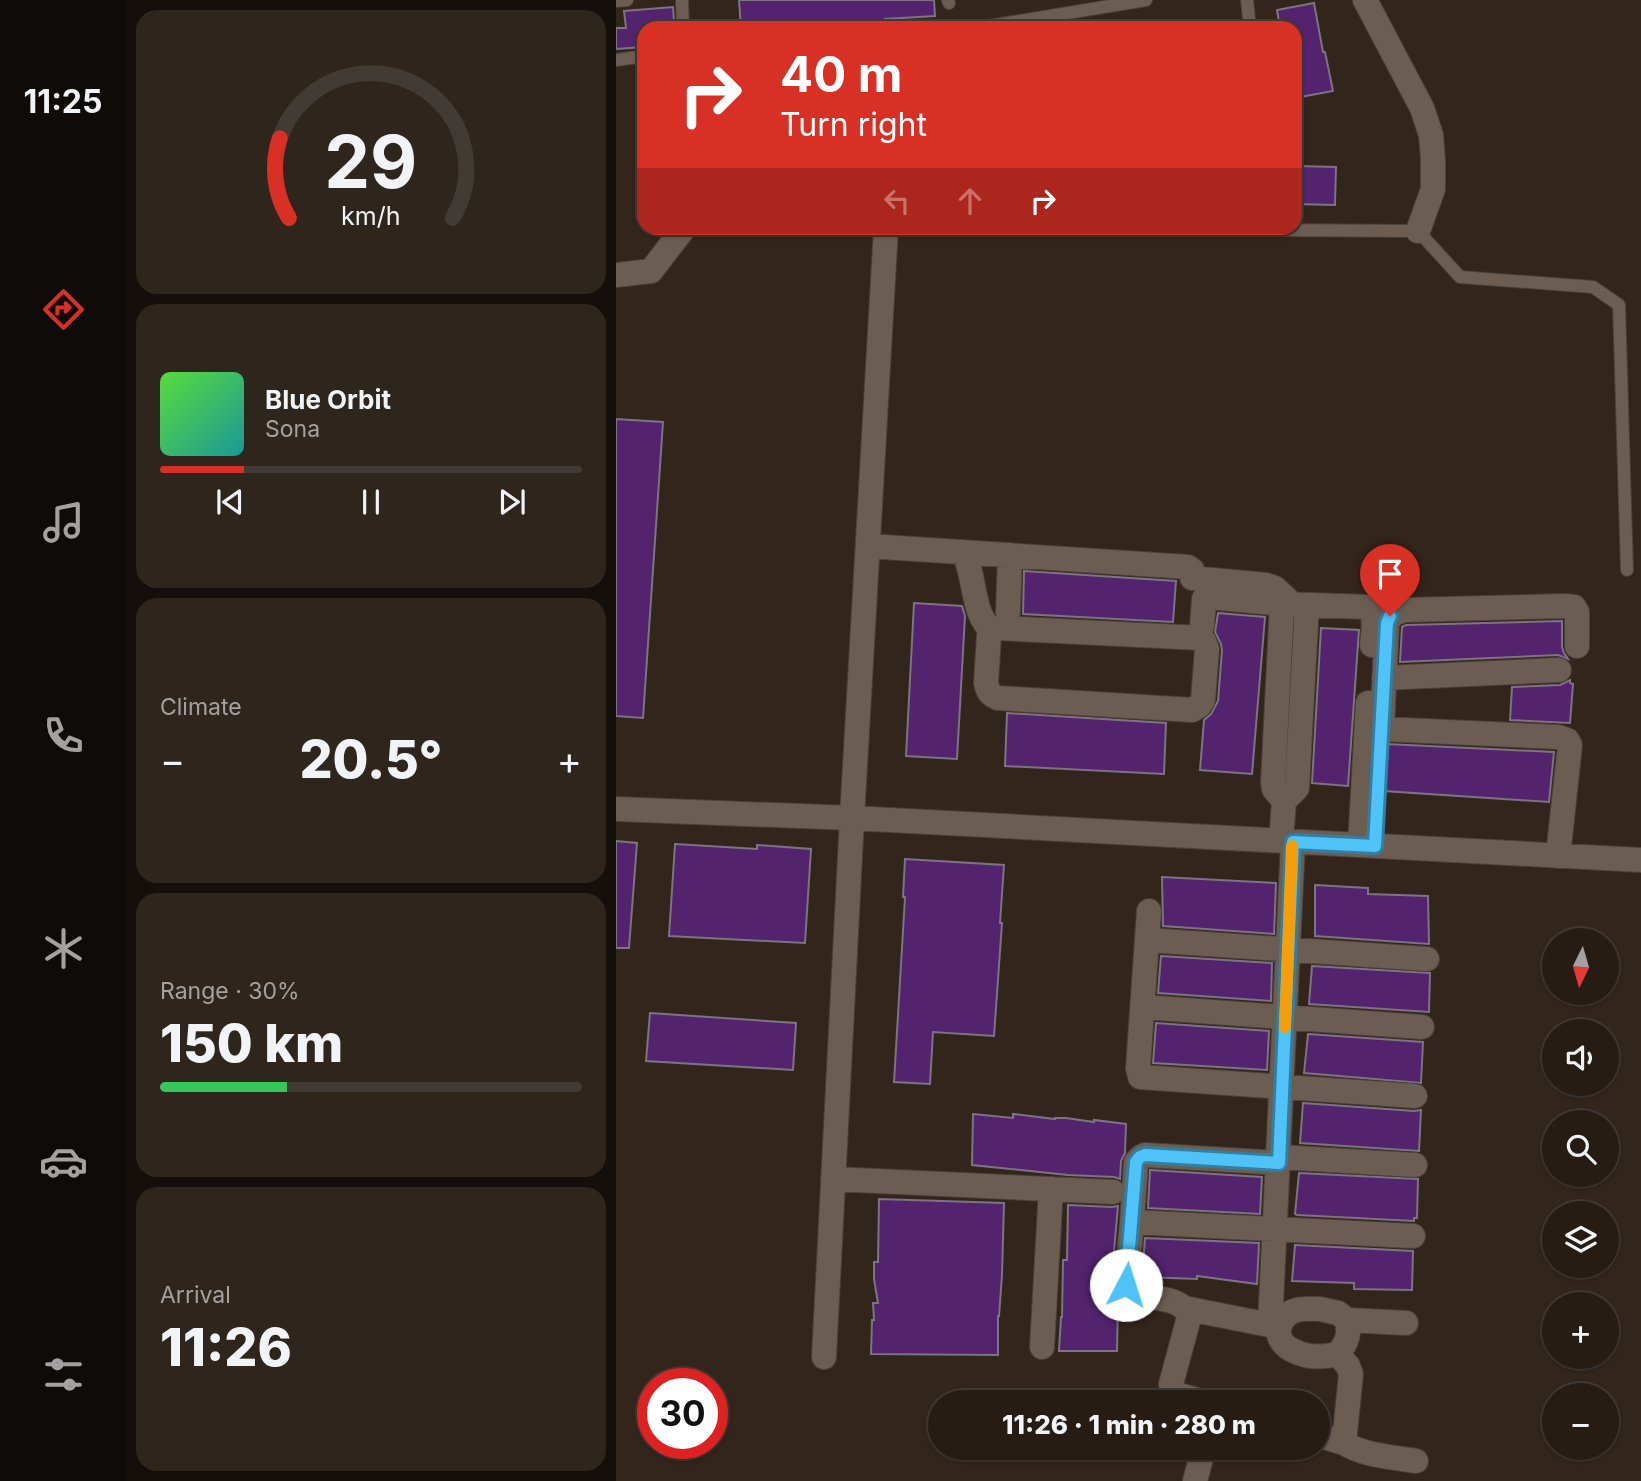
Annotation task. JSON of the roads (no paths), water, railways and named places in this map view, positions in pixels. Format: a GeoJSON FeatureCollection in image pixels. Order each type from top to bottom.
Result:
{"type":"FeatureCollection","features":[{"type":"Feature","properties":{"kind":"street"},"geometry":{"type":"LineString","coordinates":[[1365,0],[1422,108],[1431,135],[1433,189],[1418,231]]}},
{"type":"Feature","properties":{"kind":"street"},"geometry":{"type":"LineString","coordinates":[[616,275],[651,271],[679,235]]}},
{"type":"Feature","properties":{"kind":"street"},"geometry":{"type":"LineString","coordinates":[[824,1357],[886,235]]}},
{"type":"Feature","properties":{"kind":"street"},"geometry":{"type":"LineString","coordinates":[[868,546],[1188,567],[1192,570],[1195,631],[1207,649],[1203,700],[1192,710],[998,698],[991,695],[986,684],[989,635],[1000,622]]}},
{"type":"Feature","properties":{"kind":"street"},"geometry":{"type":"LineString","coordinates":[[963,552],[982,619],[988,627],[1000,622]]}},
{"type":"Feature","properties":{"kind":"street"},"geometry":{"type":"LineString","coordinates":[[1010,555],[998,628],[1195,631]]}},
{"type":"Feature","properties":{"kind":"street"},"geometry":{"type":"LineString","coordinates":[[1192,578],[1266,584],[1294,604],[1297,788],[1284,801],[1288,950],[1275,1230],[1275,1326],[1281,1340],[1290,1349],[1307,1356],[1325,1356],[1338,1353],[1347,1343],[1347,1320]]}},
{"type":"Feature","properties":{"kind":"street"},"geometry":{"type":"LineString","coordinates":[[1195,631],[1206,598],[1368,607],[1373,612],[1367,846]]}},
{"type":"Feature","properties":{"kind":"street"},"geometry":{"type":"LineString","coordinates":[[1367,846],[1382,729],[1387,623],[1390,616],[1406,610],[1574,607],[1577,612],[1577,646]]}},
{"type":"Feature","properties":{"kind":"street"},"geometry":{"type":"LineString","coordinates":[[1384,678],[1559,670]]}},
{"type":"Feature","properties":{"kind":"street"},"geometry":{"type":"LineString","coordinates":[[1382,729],[1559,737],[1567,740],[1570,745],[1558,856]]}},
{"type":"Feature","properties":{"kind":"street"},"geometry":{"type":"LineString","coordinates":[[616,809],[852,818],[1641,860]]}},
{"type":"Feature","properties":{"kind":"street"},"geometry":{"type":"LineString","coordinates":[[1149,911],[1138,1068],[1140,1076],[1415,1096]]}},
{"type":"Feature","properties":{"kind":"street"},"geometry":{"type":"LineString","coordinates":[[1147,940],[1427,959]]}},
{"type":"Feature","properties":{"kind":"street"},"geometry":{"type":"LineString","coordinates":[[1143,1007],[1423,1027]]}},
{"type":"Feature","properties":{"kind":"street"},"geometry":{"type":"LineString","coordinates":[[1275,1326],[1191,1310],[1177,1302],[1134,1296],[1128,1290],[1126,1285],[1136,1162],[1140,1157],[1145,1155],[1415,1166]]}},
{"type":"Feature","properties":{"kind":"street"},"geometry":{"type":"LineString","coordinates":[[833,1179],[1113,1192]]}},
{"type":"Feature","properties":{"kind":"street"},"geometry":{"type":"LineString","coordinates":[[1042,1348],[1051,1189]]}},
{"type":"Feature","properties":{"kind":"street"},"geometry":{"type":"LineString","coordinates":[[1132,1222],[1413,1236]]}},
{"type":"Feature","properties":{"kind":"street"},"geometry":{"type":"LineString","coordinates":[[1275,1326],[1296,1310],[1320,1309],[1338,1313],[1347,1320],[1406,1323]]}},
{"type":"Feature","properties":{"kind":"street"},"geometry":{"type":"LineString","coordinates":[[1173,1390],[1171,1384],[1191,1310]]}},
{"type":"Feature","properties":{"kind":"street"},"geometry":{"type":"LineString","coordinates":[[1338,1353],[1349,1366],[1351,1374],[1344,1443]]}},
{"type":"Feature","properties":{"kind":"street"},"geometry":{"type":"LineString","coordinates":[[1330,1439],[1364,1452],[1416,1461]]}},
{"type":"Feature","properties":{"kind":"street"},"geometry":{"type":"LineString","coordinates":[[1195,1481],[1201,1460]]}},
{"type":"Feature","properties":{"kind":"lane"},"geometry":{"type":"LineString","coordinates":[[616,1],[626,0]]}},
{"type":"Feature","properties":{"kind":"lane"},"geometry":{"type":"LineString","coordinates":[[682,0],[683,21]]}},
{"type":"Feature","properties":{"kind":"lane"},"geometry":{"type":"LineString","coordinates":[[1050,21],[1146,0]]}},
{"type":"Feature","properties":{"kind":"lane"},"geometry":{"type":"LineString","coordinates":[[1247,0],[1249,21]]}},
{"type":"Feature","properties":{"kind":"lane"},"geometry":{"type":"LineString","coordinates":[[616,60],[637,57]]}},
{"type":"Feature","properties":{"kind":"lane"},"geometry":{"type":"LineString","coordinates":[[1302,230],[1418,231],[1460,277],[1593,287],[1619,305],[1627,570]]}}]}
